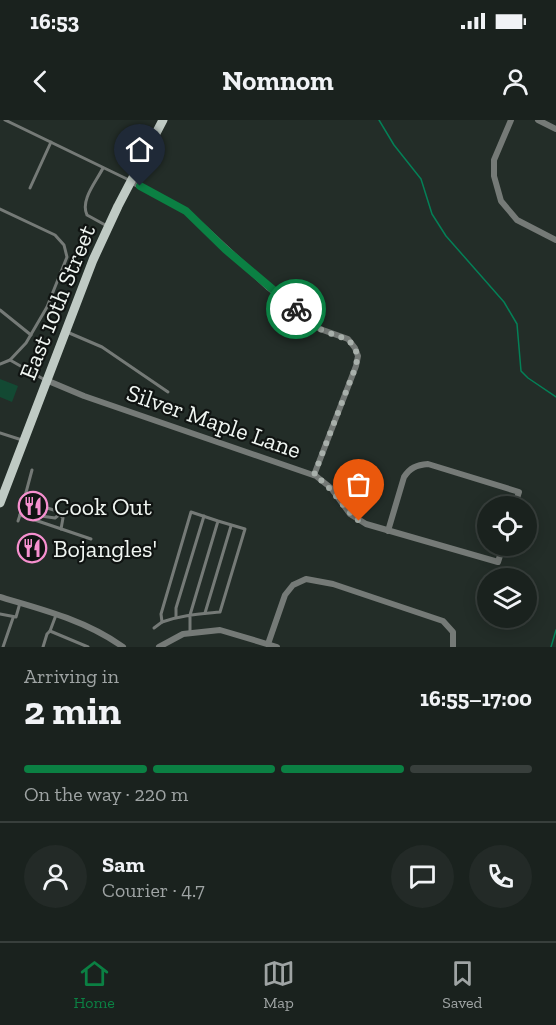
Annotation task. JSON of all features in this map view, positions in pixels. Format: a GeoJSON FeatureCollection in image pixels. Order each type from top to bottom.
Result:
{"type":"FeatureCollection","features":[{"type":"Feature","properties":{"kind":"main road","name":"East 10th Street"},"geometry":{"type":"LineString","coordinates":[[0,503],[4,481],[24,440],[109,226],[163,120]]}},
{"type":"Feature","properties":{"kind":"street"},"geometry":{"type":"LineString","coordinates":[[511,120],[494,160],[494,176],[501,201],[517,220],[556,240]]}},
{"type":"Feature","properties":{"kind":"street"},"geometry":{"type":"LineString","coordinates":[[538,120],[556,129]]}},
{"type":"Feature","properties":{"kind":"street"},"geometry":{"type":"LineString","coordinates":[[131,181],[186,211],[269,288],[320,329],[348,339],[355,348],[358,356],[356,366],[314,475]]}},
{"type":"Feature","properties":{"kind":"street","name":"Silver Maple Lane"},"geometry":{"type":"LineString","coordinates":[[46,380],[84,396],[314,475],[331,488],[350,514],[359,521],[498,562],[500,556]]}},
{"type":"Feature","properties":{"kind":"street"},"geometry":{"type":"LineString","coordinates":[[388,531],[404,477],[417,465],[428,464],[519,492],[518,496]]}},
{"type":"Feature","properties":{"kind":"street"},"geometry":{"type":"LineString","coordinates":[[263,645],[285,595],[293,585],[306,579],[333,584],[443,621],[453,632],[453,647]]}},
{"type":"Feature","properties":{"kind":"street"},"geometry":{"type":"LineString","coordinates":[[0,597],[56,614],[101,633],[123,647]]}},
{"type":"Feature","properties":{"kind":"street"},"geometry":{"type":"LineString","coordinates":[[159,647],[190,632],[220,630],[263,645],[277,647]]}},
{"type":"Feature","properties":{"kind":"lane"},"geometry":{"type":"LineString","coordinates":[[5,120],[131,181]]}},
{"type":"Feature","properties":{"kind":"lane"},"geometry":{"type":"LineString","coordinates":[[30,188],[51,142]]}},
{"type":"Feature","properties":{"kind":"lane"},"geometry":{"type":"LineString","coordinates":[[104,168],[87,198],[85,209],[87,215],[109,226]]}},
{"type":"Feature","properties":{"kind":"lane"},"geometry":{"type":"LineString","coordinates":[[0,209],[55,235],[64,246],[67,257],[47,307],[26,343],[10,360],[0,364]]}},
{"type":"Feature","properties":{"kind":"lane"},"geometry":{"type":"LineString","coordinates":[[0,310],[30,335]]}},
{"type":"Feature","properties":{"kind":"lane"},"geometry":{"type":"LineString","coordinates":[[65,332],[102,347],[168,392]]}},
{"type":"Feature","properties":{"kind":"lane"},"geometry":{"type":"LineString","coordinates":[[10,360],[46,380]]}},
{"type":"Feature","properties":{"kind":"lane"},"geometry":{"type":"LineString","coordinates":[[0,433],[24,440]]}},
{"type":"Feature","properties":{"kind":"lane"},"geometry":{"type":"LineString","coordinates":[[18,521],[32,470]]}},
{"type":"Feature","properties":{"kind":"lane"},"geometry":{"type":"LineString","coordinates":[[24,501],[57,511],[63,518],[61,529]]}},
{"type":"Feature","properties":{"kind":"lane"},"geometry":{"type":"LineString","coordinates":[[22,510],[49,518],[55,518],[60,514]]}},
{"type":"Feature","properties":{"kind":"lane"},"geometry":{"type":"LineString","coordinates":[[154,628],[176,617],[220,612],[245,529],[191,512],[160,614],[162,622]]}},
{"type":"Feature","properties":{"kind":"lane"},"geometry":{"type":"LineString","coordinates":[[20,515],[91,538]]}},
{"type":"Feature","properties":{"kind":"lane"},"geometry":{"type":"LineString","coordinates":[[176,617],[176,608],[204,516]]}},
{"type":"Feature","properties":{"kind":"lane"},"geometry":{"type":"LineString","coordinates":[[190,632],[190,615],[218,521]]}},
{"type":"Feature","properties":{"kind":"lane"},"geometry":{"type":"LineString","coordinates":[[205,613],[231,525]]}},
{"type":"Feature","properties":{"kind":"lane"},"geometry":{"type":"LineString","coordinates":[[3,647],[20,603]]}},
{"type":"Feature","properties":{"kind":"lane"},"geometry":{"type":"LineString","coordinates":[[0,614],[13,618]]}},
{"type":"Feature","properties":{"kind":"lane"},"geometry":{"type":"LineString","coordinates":[[43,647],[46,634],[50,631],[56,614]]}},
{"type":"Feature","properties":{"kind":"lane"},"geometry":{"type":"LineString","coordinates":[[50,631],[88,647]]}},
{"type":"Feature","properties":{"kind":"green space"},"geometry":{"type":"Polygon","coordinates":[[[0,379],[18,386],[12,402],[0,397],[0,379]]]}},
{"type":"Feature","properties":{"kind":"waterway"},"geometry":{"type":"LineString","coordinates":[[379,120],[394,145],[421,179],[432,214],[446,236],[504,302],[517,324],[521,371],[556,397]]}},
{"type":"Feature","properties":{"kind":"waterway"},"geometry":{"type":"LineString","coordinates":[[551,647],[556,630]]}},
{"type":"Feature","properties":{"kind":"way so far"},"geometry":{"type":"LineString","coordinates":[[296,309],[320,329],[348,339],[358,356],[314,475],[331,488],[350,514],[359,521]]}},
{"type":"Feature","properties":{"kind":"place","name":"Cook Out"},"geometry":{"type":"Point","coordinates":[33,506]}},
{"type":"Feature","properties":{"kind":"place","name":"Bojangles'"},"geometry":{"type":"Point","coordinates":[32,548]}},
{"type":"Feature","properties":{"kind":"route"},"geometry":{"type":"LineString","coordinates":[[140,186],[186,211],[225,249],[296,309]]}}]}
